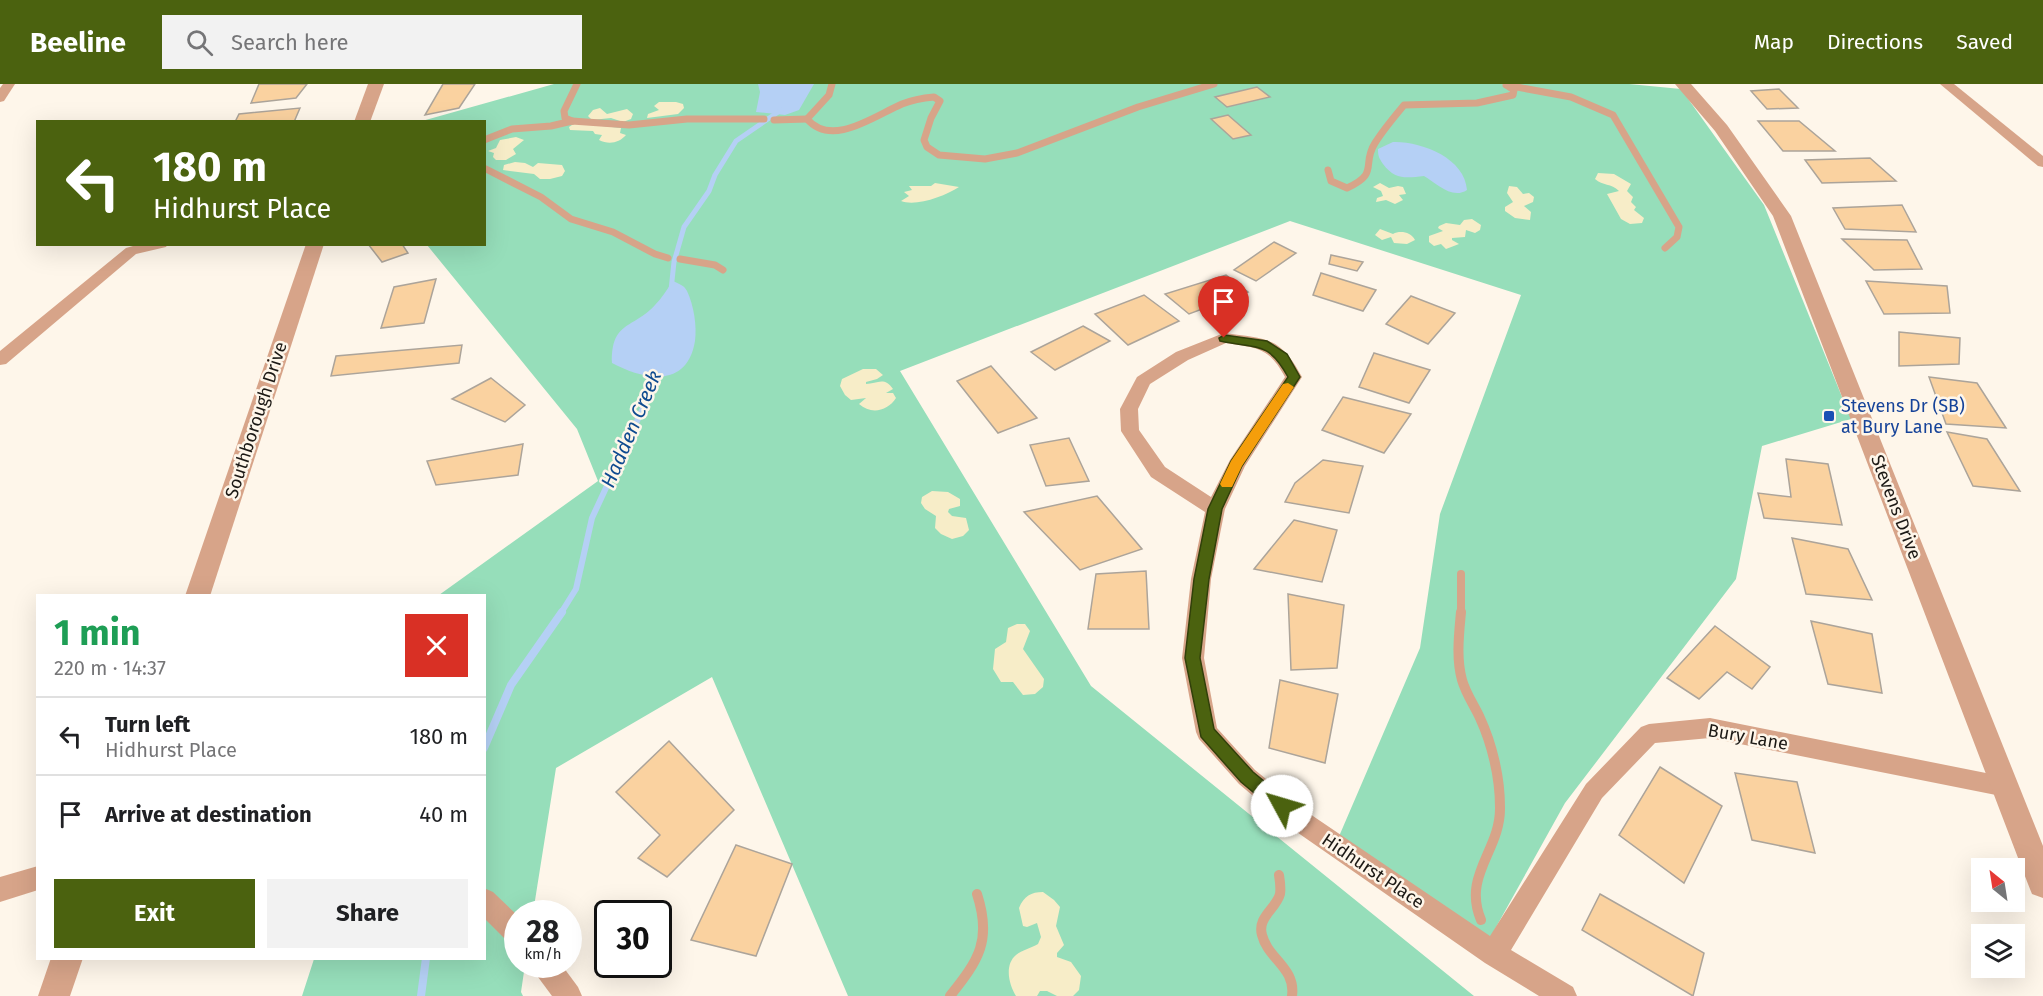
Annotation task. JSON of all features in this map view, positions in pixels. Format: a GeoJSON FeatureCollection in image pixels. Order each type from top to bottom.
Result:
{"type":"FeatureCollection","features":[{"type":"Feature","properties":{"kind":"street"},"geometry":{"type":"LineString","coordinates":[[0,98],[9,84]]}},
{"type":"Feature","properties":{"kind":"street"},"geometry":{"type":"LineString","coordinates":[[363,120],[376,84]]}},
{"type":"Feature","properties":{"kind":"street","name":"Stevens Drive"},"geometry":{"type":"LineString","coordinates":[[1683,84],[1721,128],[1782,216],[2043,884]]}},
{"type":"Feature","properties":{"kind":"street"},"geometry":{"type":"LineString","coordinates":[[1946,84],[2043,163]]}},
{"type":"Feature","properties":{"kind":"street","name":"Southborough Drive"},"geometry":{"type":"LineString","coordinates":[[198,594],[314,246]]}},
{"type":"Feature","properties":{"kind":"street"},"geometry":{"type":"LineString","coordinates":[[0,360],[132,248]]}},
{"type":"Feature","properties":{"kind":"street","name":"Hidhurst Place"},"geometry":{"type":"LineString","coordinates":[[1215,509],[1158,472],[1130,431],[1129,409],[1143,381],[1182,356],[1224,338],[1263,344],[1283,357],[1294,377],[1236,465],[1215,509],[1202,579],[1193,658],[1207,732],[1247,777],[1299,820],[1494,954],[1564,996]]}},
{"type":"Feature","properties":{"kind":"street","name":"Bury Lane"},"geometry":{"type":"LineString","coordinates":[[1494,954],[1594,791],[1649,734],[1710,728],[2006,787]]}},
{"type":"Feature","properties":{"kind":"street"},"geometry":{"type":"LineString","coordinates":[[0,890],[9,885],[36,878]]}},
{"type":"Feature","properties":{"kind":"street"},"geometry":{"type":"LineString","coordinates":[[486,902],[504,920]]}},
{"type":"Feature","properties":{"kind":"street"},"geometry":{"type":"LineString","coordinates":[[54,996],[66,960]]}},
{"type":"Feature","properties":{"kind":"street"},"geometry":{"type":"LineString","coordinates":[[555,978],[569,996]]}},
{"type":"Feature","properties":{"kind":"lane"},"geometry":{"type":"LineString","coordinates":[[572,121],[565,118],[564,114],[576,84]]}},
{"type":"Feature","properties":{"kind":"lane"},"geometry":{"type":"LineString","coordinates":[[774,120],[807,119],[829,95],[832,84]]}},
{"type":"Feature","properties":{"kind":"lane"},"geometry":{"type":"LineString","coordinates":[[807,119],[815,130],[824,133],[848,129],[903,104],[937,97],[940,99],[939,104],[932,116],[924,140],[927,147],[939,155],[994,158],[1017,153],[1138,107],[1214,84]]}},
{"type":"Feature","properties":{"kind":"lane"},"geometry":{"type":"LineString","coordinates":[[1328,170],[1328,175],[1335,185],[1347,188],[1354,186],[1367,174],[1375,142],[1404,105],[1484,102],[1514,94],[1514,90],[1505,85]]}},
{"type":"Feature","properties":{"kind":"lane"},"geometry":{"type":"LineString","coordinates":[[1505,85],[1571,97],[1597,106],[1616,118],[1679,227],[1677,237],[1665,248]]}},
{"type":"Feature","properties":{"kind":"lane"},"geometry":{"type":"LineString","coordinates":[[486,139],[512,129],[551,126],[572,121],[629,125],[687,119],[764,119]]}},
{"type":"Feature","properties":{"kind":"lane"},"geometry":{"type":"LineString","coordinates":[[486,169],[541,197],[571,219],[613,232],[655,254],[668,258]]}},
{"type":"Feature","properties":{"kind":"lane"},"geometry":{"type":"LineString","coordinates":[[680,259],[715,265],[723,270]]}},
{"type":"Feature","properties":{"kind":"lane"},"geometry":{"type":"LineString","coordinates":[[1461,574],[1459,655],[1461,675],[1481,722],[1499,782],[1500,796],[1500,817],[1496,836],[1474,887],[1476,912],[1481,920]]}},
{"type":"Feature","properties":{"kind":"lane"},"geometry":{"type":"LineString","coordinates":[[1279,875],[1278,898],[1264,917],[1262,934],[1271,952],[1280,959],[1290,975],[1294,989],[1292,996]]}},
{"type":"Feature","properties":{"kind":"lane"},"geometry":{"type":"LineString","coordinates":[[950,996],[985,942],[985,914],[977,894]]}},
{"type":"Feature","properties":{"kind":"green space"},"geometry":{"type":"Polygon","coordinates":[[[554,84],[1629,84],[1681,89],[1764,205],[1851,419],[1762,446],[1736,579],[1565,803],[1490,938],[1334,848],[1420,648],[1440,514],[1521,295],[1290,221],[900,371],[1091,686],[1474,996],[848,996],[712,677],[556,768],[535,900],[504,900],[504,978],[523,978],[521,992],[523,996],[302,996],[314,960],[486,960],[486,594],[440,594],[598,481],[577,429],[428,246],[486,246],[486,120],[426,120],[554,84]]]}},
{"type":"Feature","properties":{"kind":"sand"},"geometry":{"type":"Polygon","coordinates":[[[659,102],[676,102],[683,104],[684,108],[678,114],[647,118],[648,114],[659,110],[654,106],[659,102]]]}},
{"type":"Feature","properties":{"kind":"sand"},"geometry":{"type":"Polygon","coordinates":[[[600,108],[607,114],[627,109],[633,114],[631,119],[623,122],[611,118],[592,120],[588,116],[593,110],[600,108]]]}},
{"type":"Feature","properties":{"kind":"sand"},"geometry":{"type":"Polygon","coordinates":[[[575,123],[621,128],[620,133],[626,135],[610,143],[599,140],[602,135],[595,134],[593,131],[570,130],[569,127],[575,123]]]}},
{"type":"Feature","properties":{"kind":"sand"},"geometry":{"type":"Polygon","coordinates":[[[516,137],[524,140],[513,149],[516,154],[506,160],[496,160],[493,157],[494,153],[488,151],[496,148],[500,140],[516,137]]]}},
{"type":"Feature","properties":{"kind":"sand"},"geometry":{"type":"Polygon","coordinates":[[[515,162],[533,167],[538,163],[562,165],[565,171],[562,176],[540,179],[534,174],[503,170],[504,165],[515,162]]]}},
{"type":"Feature","properties":{"kind":"sand"},"geometry":{"type":"Polygon","coordinates":[[[1598,173],[1614,174],[1631,184],[1627,191],[1633,197],[1631,202],[1636,207],[1634,210],[1644,218],[1642,223],[1630,224],[1621,219],[1607,194],[1619,191],[1595,179],[1598,173]]]}},
{"type":"Feature","properties":{"kind":"sand"},"geometry":{"type":"Polygon","coordinates":[[[935,183],[959,187],[930,200],[914,203],[901,201],[909,196],[904,192],[912,190],[909,186],[931,186],[935,183]]]}},
{"type":"Feature","properties":{"kind":"sand"},"geometry":{"type":"Polygon","coordinates":[[[1380,183],[1389,188],[1403,187],[1406,194],[1399,195],[1403,200],[1395,204],[1386,200],[1376,202],[1377,198],[1383,196],[1381,191],[1373,187],[1380,183]]]}},
{"type":"Feature","properties":{"kind":"sand"},"geometry":{"type":"Polygon","coordinates":[[[1509,186],[1517,187],[1523,194],[1529,193],[1534,197],[1533,202],[1524,206],[1531,212],[1530,220],[1515,218],[1505,211],[1505,207],[1513,202],[1507,193],[1509,186]]]}},
{"type":"Feature","properties":{"kind":"sand"},"geometry":{"type":"Polygon","coordinates":[[[1472,219],[1481,225],[1480,230],[1475,233],[1466,230],[1465,237],[1452,238],[1459,244],[1446,249],[1441,244],[1434,246],[1429,242],[1429,236],[1443,231],[1438,228],[1439,226],[1446,223],[1460,225],[1464,220],[1472,219]]]}},
{"type":"Feature","properties":{"kind":"sand"},"geometry":{"type":"Polygon","coordinates":[[[1380,229],[1393,234],[1405,232],[1415,240],[1407,244],[1394,243],[1391,237],[1382,240],[1375,235],[1380,229]]]}},
{"type":"Feature","properties":{"kind":"sand"},"geometry":{"type":"Polygon","coordinates":[[[863,369],[876,369],[883,375],[866,384],[883,382],[893,389],[886,393],[893,393],[896,398],[889,406],[879,410],[869,410],[859,404],[866,398],[851,400],[845,395],[840,386],[842,379],[863,369]]]}},
{"type":"Feature","properties":{"kind":"sand"},"geometry":{"type":"Polygon","coordinates":[[[932,491],[948,492],[960,499],[960,506],[949,509],[948,512],[952,516],[966,518],[969,530],[963,536],[952,539],[935,528],[936,516],[925,509],[921,503],[922,497],[932,491]]]}},
{"type":"Feature","properties":{"kind":"sand"},"geometry":{"type":"Polygon","coordinates":[[[1017,624],[1025,624],[1030,631],[1023,649],[1044,679],[1043,687],[1035,694],[1023,695],[1013,682],[1001,682],[993,669],[995,649],[1006,642],[1008,628],[1017,624]]]}},
{"type":"Feature","properties":{"kind":"sand"},"geometry":{"type":"Polygon","coordinates":[[[1043,892],[1060,907],[1056,926],[1064,945],[1057,953],[1057,957],[1071,962],[1081,976],[1079,990],[1073,996],[1057,996],[1047,991],[1040,991],[1037,996],[1016,996],[1011,986],[1009,969],[1012,959],[1018,953],[1038,944],[1041,937],[1037,923],[1027,927],[1023,926],[1019,908],[1028,896],[1043,892]]]}},
{"type":"Feature","properties":{"kind":"water"},"geometry":{"type":"Polygon","coordinates":[[[758,84],[814,84],[799,110],[785,115],[756,112],[760,92],[758,84]]]}},
{"type":"Feature","properties":{"kind":"water"},"geometry":{"type":"Polygon","coordinates":[[[1393,142],[1404,142],[1428,148],[1450,160],[1459,169],[1467,190],[1461,193],[1450,192],[1424,176],[1406,177],[1392,173],[1381,160],[1378,149],[1393,142]]]}},
{"type":"Feature","properties":{"kind":"water"},"geometry":{"type":"Polygon","coordinates":[[[673,281],[687,291],[695,323],[695,341],[683,367],[674,374],[650,376],[612,363],[615,340],[619,333],[647,313],[673,281]]]}},
{"type":"Feature","properties":{"kind":"building"},"geometry":{"type":"Polygon","coordinates":[[[259,84],[307,84],[296,98],[251,103],[259,84]]]}},
{"type":"Feature","properties":{"kind":"building"},"geometry":{"type":"Polygon","coordinates":[[[443,84],[475,84],[459,108],[425,115],[443,84]]]}},
{"type":"Feature","properties":{"kind":"building"},"geometry":{"type":"Polygon","coordinates":[[[1257,87],[1270,97],[1227,107],[1215,97],[1257,87]]]}},
{"type":"Feature","properties":{"kind":"building"},"geometry":{"type":"Polygon","coordinates":[[[1779,89],[1798,108],[1767,109],[1751,91],[1779,89]]]}},
{"type":"Feature","properties":{"kind":"building"},"geometry":{"type":"Polygon","coordinates":[[[300,108],[295,120],[236,120],[239,114],[300,108]]]}},
{"type":"Feature","properties":{"kind":"building"},"geometry":{"type":"Polygon","coordinates":[[[1228,115],[1251,135],[1233,139],[1211,119],[1228,115]]]}},
{"type":"Feature","properties":{"kind":"building"},"geometry":{"type":"Polygon","coordinates":[[[1758,121],[1799,121],[1835,151],[1783,151],[1758,121]]]}},
{"type":"Feature","properties":{"kind":"building"},"geometry":{"type":"Polygon","coordinates":[[[1870,158],[1896,181],[1822,183],[1805,160],[1870,158]]]}},
{"type":"Feature","properties":{"kind":"building"},"geometry":{"type":"Polygon","coordinates":[[[1902,205],[1916,232],[1845,229],[1833,208],[1902,205]]]}},
{"type":"Feature","properties":{"kind":"building"},"geometry":{"type":"Polygon","coordinates":[[[1842,239],[1907,240],[1922,269],[1874,270],[1842,239]]]}},
{"type":"Feature","properties":{"kind":"building"},"geometry":{"type":"Polygon","coordinates":[[[1274,242],[1296,253],[1256,281],[1234,270],[1274,242]]]}},
{"type":"Feature","properties":{"kind":"building"},"geometry":{"type":"Polygon","coordinates":[[[370,246],[403,246],[408,253],[382,262],[370,246]]]}},
{"type":"Feature","properties":{"kind":"building"},"geometry":{"type":"Polygon","coordinates":[[[1331,255],[1363,262],[1357,271],[1329,264],[1331,255]]]}},
{"type":"Feature","properties":{"kind":"building"},"geometry":{"type":"Polygon","coordinates":[[[1321,273],[1376,290],[1363,311],[1313,295],[1321,273]]]}},
{"type":"Feature","properties":{"kind":"building"},"geometry":{"type":"Polygon","coordinates":[[[1226,275],[1248,292],[1189,314],[1165,294],[1226,275]]]}},
{"type":"Feature","properties":{"kind":"building"},"geometry":{"type":"Polygon","coordinates":[[[436,279],[424,323],[381,328],[394,287],[436,279]]]}},
{"type":"Feature","properties":{"kind":"building"},"geometry":{"type":"Polygon","coordinates":[[[1866,281],[1947,286],[1950,313],[1884,314],[1866,281]]]}},
{"type":"Feature","properties":{"kind":"building"},"geometry":{"type":"Polygon","coordinates":[[[1144,295],[1179,321],[1128,345],[1095,314],[1144,295]]]}},
{"type":"Feature","properties":{"kind":"building"},"geometry":{"type":"Polygon","coordinates":[[[1411,296],[1455,313],[1428,344],[1386,324],[1411,296]]]}},
{"type":"Feature","properties":{"kind":"building"},"geometry":{"type":"Polygon","coordinates":[[[1083,326],[1110,341],[1055,370],[1031,352],[1083,326]]]}},
{"type":"Feature","properties":{"kind":"building"},"geometry":{"type":"Polygon","coordinates":[[[1899,332],[1960,338],[1959,364],[1899,366],[1899,332]]]}},
{"type":"Feature","properties":{"kind":"building"},"geometry":{"type":"Polygon","coordinates":[[[462,345],[459,363],[331,376],[336,356],[462,345]]]}},
{"type":"Feature","properties":{"kind":"building"},"geometry":{"type":"Polygon","coordinates":[[[1374,353],[1430,370],[1409,403],[1359,387],[1374,353]]]}},
{"type":"Feature","properties":{"kind":"building"},"geometry":{"type":"Polygon","coordinates":[[[991,366],[1037,418],[998,433],[957,381],[991,366]]]}},
{"type":"Feature","properties":{"kind":"building"},"geometry":{"type":"Polygon","coordinates":[[[1929,377],[1977,383],[2006,428],[1946,424],[1929,377]]]}},
{"type":"Feature","properties":{"kind":"building"},"geometry":{"type":"Polygon","coordinates":[[[491,378],[525,405],[505,422],[452,399],[491,378]]]}},
{"type":"Feature","properties":{"kind":"building"},"geometry":{"type":"Polygon","coordinates":[[[1343,397],[1411,414],[1384,453],[1322,430],[1343,397]]]}},
{"type":"Feature","properties":{"kind":"building"},"geometry":{"type":"Polygon","coordinates":[[[1947,432],[1987,439],[2020,491],[1973,486],[1947,432]]]}},
{"type":"Feature","properties":{"kind":"building"},"geometry":{"type":"Polygon","coordinates":[[[1069,438],[1089,481],[1046,486],[1030,445],[1069,438]]]}},
{"type":"Feature","properties":{"kind":"building"},"geometry":{"type":"Polygon","coordinates":[[[523,444],[518,475],[436,485],[427,461],[523,444]]]}},
{"type":"Feature","properties":{"kind":"building"},"geometry":{"type":"Polygon","coordinates":[[[1786,459],[1828,464],[1842,525],[1764,518],[1758,493],[1791,497],[1786,459]]]}},
{"type":"Feature","properties":{"kind":"building"},"geometry":{"type":"Polygon","coordinates":[[[1323,460],[1363,466],[1349,513],[1285,502],[1295,483],[1323,460]]]}},
{"type":"Feature","properties":{"kind":"building"},"geometry":{"type":"Polygon","coordinates":[[[1097,496],[1142,549],[1080,570],[1024,512],[1097,496]]]}},
{"type":"Feature","properties":{"kind":"building"},"geometry":{"type":"Polygon","coordinates":[[[1294,520],[1337,530],[1322,582],[1254,569],[1294,520]]]}},
{"type":"Feature","properties":{"kind":"building"},"geometry":{"type":"Polygon","coordinates":[[[1792,538],[1848,549],[1872,600],[1806,594],[1792,538]]]}},
{"type":"Feature","properties":{"kind":"building"},"geometry":{"type":"Polygon","coordinates":[[[1146,571],[1149,629],[1088,629],[1096,574],[1146,571]]]}},
{"type":"Feature","properties":{"kind":"building"},"geometry":{"type":"Polygon","coordinates":[[[1288,594],[1344,605],[1337,668],[1291,670],[1288,594]]]}},
{"type":"Feature","properties":{"kind":"building"},"geometry":{"type":"Polygon","coordinates":[[[1811,621],[1872,634],[1882,693],[1828,684],[1811,621]]]}},
{"type":"Feature","properties":{"kind":"building"},"geometry":{"type":"Polygon","coordinates":[[[1715,626],[1770,667],[1752,689],[1727,672],[1699,699],[1667,678],[1715,626]]]}},
{"type":"Feature","properties":{"kind":"building"},"geometry":{"type":"Polygon","coordinates":[[[1280,680],[1338,694],[1325,763],[1269,748],[1280,680]]]}},
{"type":"Feature","properties":{"kind":"building"},"geometry":{"type":"Polygon","coordinates":[[[669,741],[734,810],[667,877],[638,858],[660,835],[616,792],[669,741]]]}},
{"type":"Feature","properties":{"kind":"building"},"geometry":{"type":"Polygon","coordinates":[[[1660,767],[1722,806],[1684,883],[1619,835],[1660,767]]]}},
{"type":"Feature","properties":{"kind":"building"},"geometry":{"type":"Polygon","coordinates":[[[1735,773],[1797,782],[1815,853],[1752,840],[1735,773]]]}},
{"type":"Feature","properties":{"kind":"building"},"geometry":{"type":"Polygon","coordinates":[[[736,845],[792,864],[756,956],[691,940],[736,845]]]}},
{"type":"Feature","properties":{"kind":"building"},"geometry":{"type":"Polygon","coordinates":[[[1600,894],[1704,953],[1693,996],[1582,930],[1600,894]]]}},
{"type":"Feature","properties":{"kind":"waterway","name":"Hadden Creek"},"geometry":{"type":"LineString","coordinates":[[671,290],[674,262],[684,227],[709,191],[715,175],[736,141],[781,110]]}},
{"type":"Feature","properties":{"kind":"waterway","name":"Hadden Creek"},"geometry":{"type":"LineString","coordinates":[[561,613],[576,589],[592,518],[657,378],[659,369]]}},
{"type":"Feature","properties":{"kind":"waterway","name":"Hadden Creek"},"geometry":{"type":"LineString","coordinates":[[486,743],[511,685],[562,612]]}},
{"type":"Feature","properties":{"kind":"waterway","name":"Hadden Creek"},"geometry":{"type":"LineString","coordinates":[[421,996],[426,960]]}},
{"type":"Feature","properties":{"kind":"slow traffic"},"geometry":{"type":"LineString","coordinates":[[1227,484],[1236,465],[1288,387]]}},
{"type":"Feature","properties":{"kind":"place","name":"Stevens Dr (SB) at Bury Lane"},"geometry":{"type":"Point","coordinates":[1829,416]}},
{"type":"Feature","properties":{"kind":"route"},"geometry":{"type":"LineString","coordinates":[[1224,338],[1263,344],[1283,357],[1294,377],[1236,465],[1215,509],[1202,579],[1193,658],[1207,732],[1247,777],[1282,806]]}}]}
